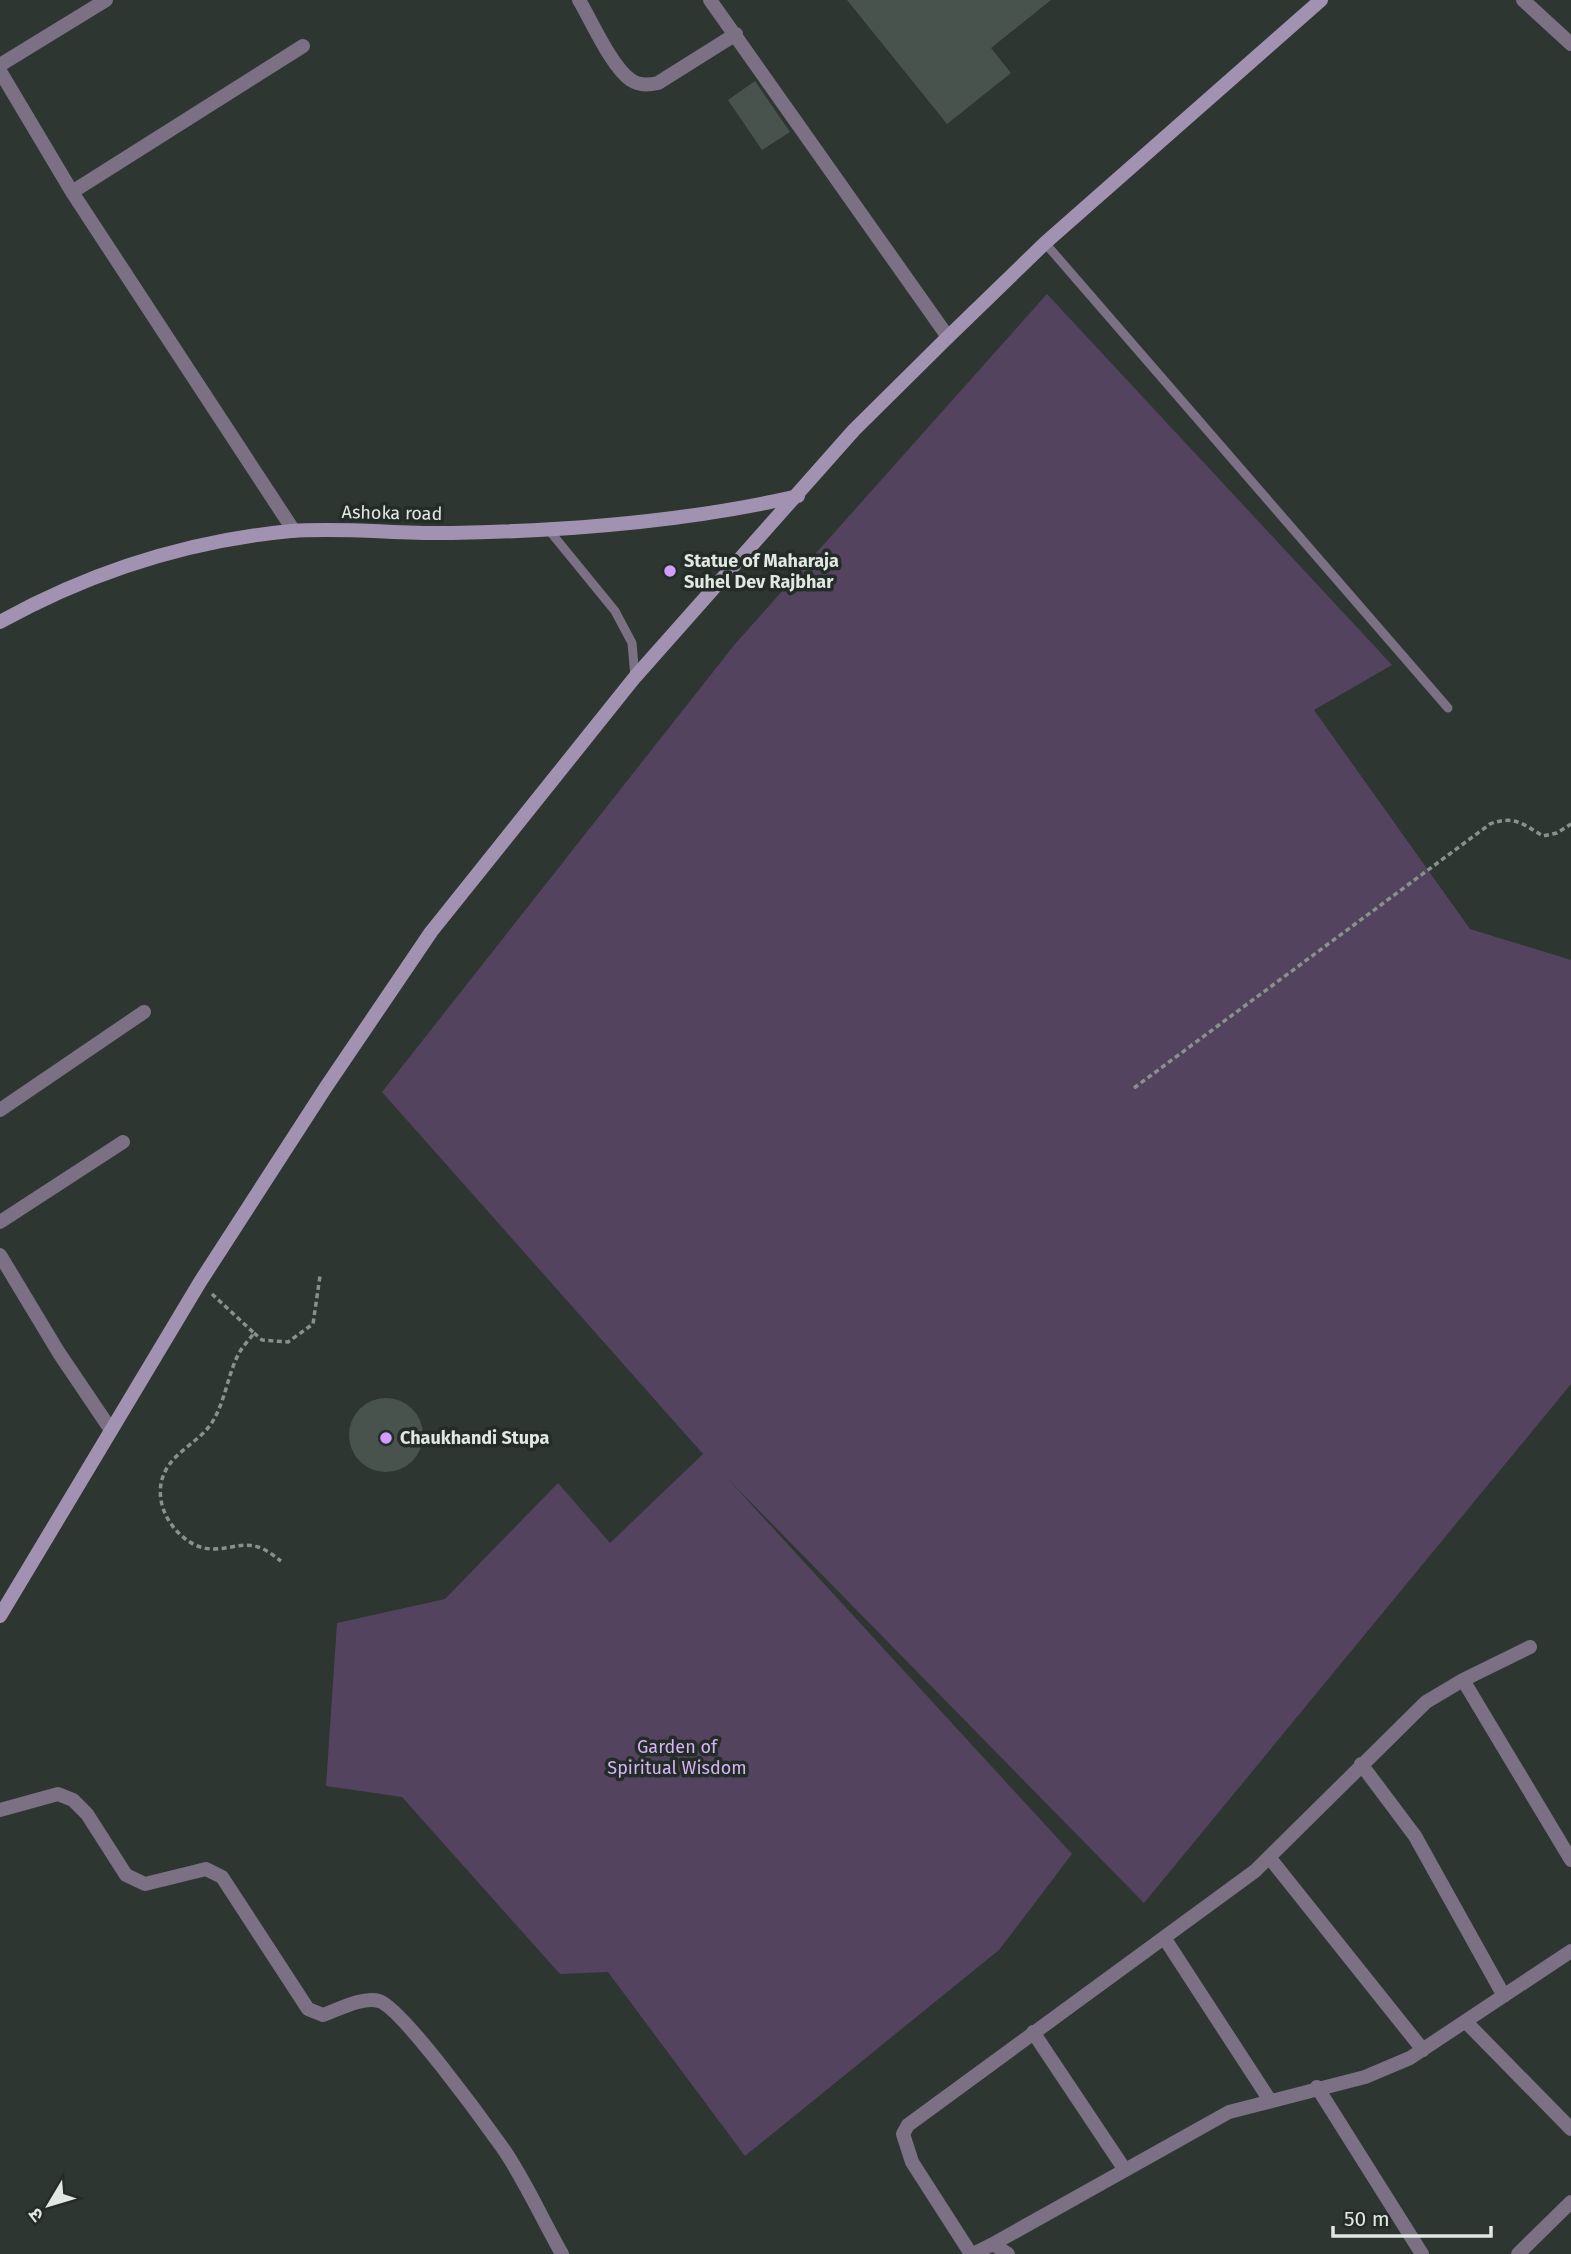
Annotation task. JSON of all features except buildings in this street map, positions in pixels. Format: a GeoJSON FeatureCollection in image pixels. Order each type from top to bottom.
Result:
{"type":"FeatureCollection","features":[{"type":"Feature","properties":{"kind":"street"},"geometry":{"type":"LineString","coordinates":[[0,65],[106,0]]}},
{"type":"Feature","properties":{"kind":"street"},"geometry":{"type":"LineString","coordinates":[[579,0],[620,69],[631,80],[644,85],[658,83],[736,34]]}},
{"type":"Feature","properties":{"kind":"street"},"geometry":{"type":"LineString","coordinates":[[710,0],[948,337]]}},
{"type":"Feature","properties":{"kind":"street"},"geometry":{"type":"LineString","coordinates":[[0,1616],[200,1282],[431,932],[635,677],[798,496],[853,430],[1045,243],[1321,0]]}},
{"type":"Feature","properties":{"kind":"street"},"geometry":{"type":"LineString","coordinates":[[1523,0],[1571,44]]}},
{"type":"Feature","properties":{"kind":"street"},"geometry":{"type":"LineString","coordinates":[[72,192],[303,46]]}},
{"type":"Feature","properties":{"kind":"street"},"geometry":{"type":"LineString","coordinates":[[0,71],[72,192],[294,531]]}},
{"type":"Feature","properties":{"kind":"street","name":"Ashoka road"},"geometry":{"type":"LineString","coordinates":[[0,622],[94,575],[218,541],[294,531],[451,533],[548,529],[724,513],[798,496]]}},
{"type":"Feature","properties":{"kind":"street"},"geometry":{"type":"LineString","coordinates":[[0,1110],[144,1012]]}},
{"type":"Feature","properties":{"kind":"street"},"geometry":{"type":"LineString","coordinates":[[0,1223],[123,1142]]}},
{"type":"Feature","properties":{"kind":"street"},"geometry":{"type":"LineString","coordinates":[[0,1255],[59,1353],[111,1430]]}},
{"type":"Feature","properties":{"kind":"street"},"geometry":{"type":"LineString","coordinates":[[1530,1647],[1463,1680],[1426,1702],[1269,1857],[1165,1939],[1033,2032],[908,2126],[903,2134],[912,2162],[972,2254],[1229,2112],[1269,2099],[1365,2077],[1423,2050],[1571,1951]]}},
{"type":"Feature","properties":{"kind":"street"},"geometry":{"type":"LineString","coordinates":[[1463,1680],[1571,1860]]}},
{"type":"Feature","properties":{"kind":"street"},"geometry":{"type":"LineString","coordinates":[[1361,1764],[1415,1836],[1504,1996]]}},
{"type":"Feature","properties":{"kind":"street"},"geometry":{"type":"LineString","coordinates":[[0,1810],[58,1794],[73,1800],[87,1814],[126,1875],[145,1884],[206,1868],[222,1877],[308,2009],[323,2015],[367,2001],[379,2001],[391,2010],[416,2037],[503,2148],[562,2254]]}},
{"type":"Feature","properties":{"kind":"street"},"geometry":{"type":"LineString","coordinates":[[1269,1857],[1423,2050]]}},
{"type":"Feature","properties":{"kind":"street"},"geometry":{"type":"LineString","coordinates":[[1165,1939],[1269,2099]]}},
{"type":"Feature","properties":{"kind":"street"},"geometry":{"type":"LineString","coordinates":[[1466,2022],[1571,2129]]}},
{"type":"Feature","properties":{"kind":"street"},"geometry":{"type":"LineString","coordinates":[[1033,2032],[1125,2170]]}},
{"type":"Feature","properties":{"kind":"street"},"geometry":{"type":"LineString","coordinates":[[1317,2087],[1422,2254]]}},
{"type":"Feature","properties":{"kind":"street"},"geometry":{"type":"LineString","coordinates":[[1518,2254],[1569,2210]]}},
{"type":"Feature","properties":{"kind":"street"},"geometry":{"type":"LineString","coordinates":[[993,2244],[1008,2254]]}},
{"type":"Feature","properties":{"kind":"lane"},"geometry":{"type":"LineString","coordinates":[[1045,243],[1448,708]]}},
{"type":"Feature","properties":{"kind":"lane"},"geometry":{"type":"LineString","coordinates":[[548,529],[615,611],[632,643],[635,677]]}},
{"type":"Feature","properties":{"kind":"path"},"geometry":{"type":"LineString","coordinates":[[1134,1088],[1490,824],[1503,819],[1517,819],[1543,836],[1557,833],[1571,824]]}},
{"type":"Feature","properties":{"kind":"path"},"geometry":{"type":"LineString","coordinates":[[200,1282],[262,1340],[288,1342],[313,1324],[320,1276]]}},
{"type":"Feature","properties":{"kind":"path"},"geometry":{"type":"LineString","coordinates":[[254,1333],[238,1356],[227,1391],[210,1426],[170,1463],[163,1474],[160,1488],[162,1506],[166,1519],[195,1545],[220,1551],[250,1545],[259,1547],[281,1560]]}},
{"type":"Feature","properties":{"kind":"green space","name":"Garden of Spiritual Wisdom"},"geometry":{"type":"Polygon","coordinates":[[[1047,294],[1392,665],[1314,710],[1470,929],[1571,960],[1571,1384],[1144,1903],[727,1478],[1072,1854],[999,1950],[745,2156],[608,1972],[560,1974],[402,1797],[326,1786],[337,1623],[445,1599],[558,1483],[610,1543],[703,1454],[382,1092],[735,644],[1047,294]]]}},
{"type":"Feature","properties":{"kind":"place","name":"Statue of Maharaja Suhel Dev Rajbhar"},"geometry":{"type":"Point","coordinates":[670,571]}},
{"type":"Feature","properties":{"kind":"place","name":"Chaukhandi Stupa"},"geometry":{"type":"Point","coordinates":[386,1438]}}]}
